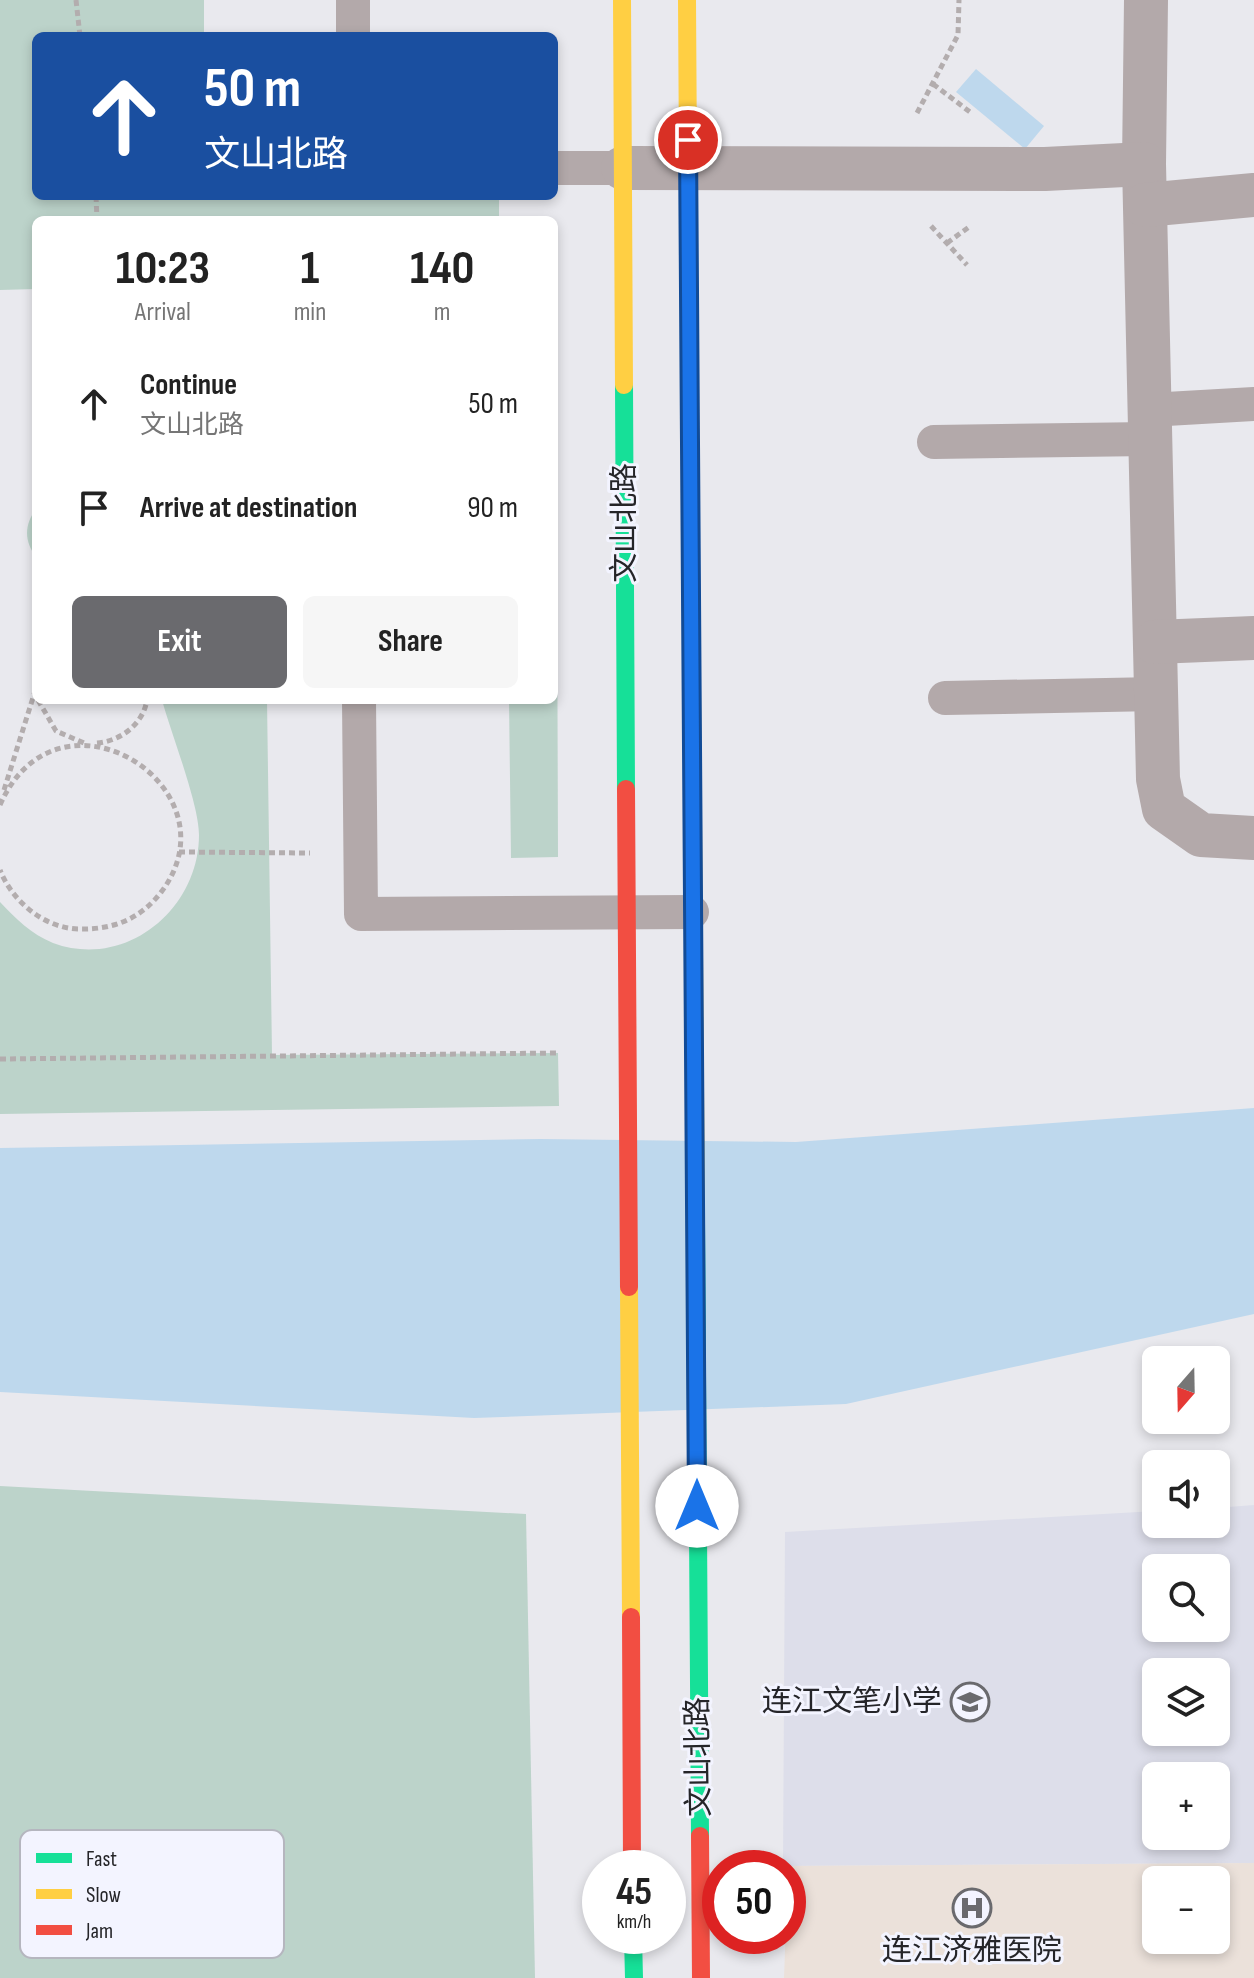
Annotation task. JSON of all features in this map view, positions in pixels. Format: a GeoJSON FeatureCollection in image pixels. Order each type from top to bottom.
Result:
{"type":"FeatureCollection","features":[{"type":"Feature","properties":{"kind":"main road","name":"文山北路"},"geometry":{"type":"LineString","coordinates":[[622,0],[632,1850]]}},
{"type":"Feature","properties":{"kind":"main road"},"geometry":{"type":"LineString","coordinates":[[687,0],[692,912]]}},
{"type":"Feature","properties":{"kind":"main road","name":"文山北路"},"geometry":{"type":"LineString","coordinates":[[692,912],[701,1978]]}},
{"type":"Feature","properties":{"kind":"main road"},"geometry":{"type":"LineString","coordinates":[[633,1954],[634,1978]]}},
{"type":"Feature","properties":{"kind":"street"},"geometry":{"type":"LineString","coordinates":[[1146,0],[1144,185],[1158,779],[1164,809],[1201,835],[1254,838]]}},
{"type":"Feature","properties":{"kind":"street"},"geometry":{"type":"LineString","coordinates":[[623,168],[1045,169],[1144,185],[1254,195]]}},
{"type":"Feature","properties":{"kind":"street"},"geometry":{"type":"LineString","coordinates":[[1155,642],[1254,638]]}},
{"type":"Feature","properties":{"kind":"lane"},"geometry":{"type":"LineString","coordinates":[[353,0],[353,32]]}},
{"type":"Feature","properties":{"kind":"lane"},"geometry":{"type":"LineString","coordinates":[[558,168],[623,168]]}},
{"type":"Feature","properties":{"kind":"lane"},"geometry":{"type":"LineString","coordinates":[[934,442],[1150,424],[1254,404]]}},
{"type":"Feature","properties":{"kind":"lane"},"geometry":{"type":"LineString","coordinates":[[945,698],[1157,694]]}},
{"type":"Feature","properties":{"kind":"lane"},"geometry":{"type":"LineString","coordinates":[[359,704],[361,914],[692,912]]}},
{"type":"Feature","properties":{"kind":"path"},"geometry":{"type":"LineString","coordinates":[[76,0],[80,32]]}},
{"type":"Feature","properties":{"kind":"path"},"geometry":{"type":"LineString","coordinates":[[0,804],[32,701]]}},
{"type":"Feature","properties":{"kind":"path"},"geometry":{"type":"LineString","coordinates":[[0,870],[16,899],[40,918],[68,929],[98,930],[127,922],[151,905],[169,881],[179,852],[178,822],[168,792],[147,767],[120,751],[89,744],[56,731],[40,704]]}},
{"type":"Feature","properties":{"kind":"path"},"geometry":{"type":"LineString","coordinates":[[0,804],[8,787],[29,763],[58,748],[107,742],[124,735],[137,723],[145,704]]}},
{"type":"Feature","properties":{"kind":"path"},"geometry":{"type":"LineString","coordinates":[[179,852],[360,853]]}},
{"type":"Feature","properties":{"kind":"path"},"geometry":{"type":"LineString","coordinates":[[0,1059],[558,1053]]}},
{"type":"Feature","properties":{"kind":"shaded area","name":"连江文笔小学"},"geometry":{"type":"Polygon","coordinates":[[[1254,1505],[1254,1863],[806,1866],[806,1850],[783,1850],[785,1532],[1142,1512],[1142,1538],[1230,1538],[1230,1507],[1254,1505]]]}},
{"type":"Feature","properties":{"kind":"shaded area","name":"连江济雅医院"},"geometry":{"type":"Polygon","coordinates":[[[1254,1863],[1254,1978],[784,1978],[785,1954],[806,1954],[806,1866],[1254,1863]]]}},
{"type":"Feature","properties":{"kind":"green space"},"geometry":{"type":"Polygon","coordinates":[[[0,0],[204,0],[204,32],[32,32],[32,200],[499,200],[499,216],[32,216],[32,289],[0,290],[0,0]]]}},
{"type":"Feature","properties":{"kind":"green space"},"geometry":{"type":"Polygon","coordinates":[[[32,516],[32,550],[27,533],[32,516]]]}},
{"type":"Feature","properties":{"kind":"green space"},"geometry":{"type":"Polygon","coordinates":[[[163,704],[267,704],[272,1055],[558,1053],[559,1106],[0,1114],[0,902],[31,931],[53,943],[80,949],[107,948],[131,940],[153,927],[172,909],[186,887],[196,862],[198,822],[163,704]]]}},
{"type":"Feature","properties":{"kind":"green space"},"geometry":{"type":"Polygon","coordinates":[[[509,704],[558,704],[558,857],[511,858],[509,704]]]}},
{"type":"Feature","properties":{"kind":"green space"},"geometry":{"type":"Polygon","coordinates":[[[0,1486],[526,1514],[535,1978],[0,1978],[0,1486]]]}},
{"type":"Feature","properties":{"kind":"water"},"geometry":{"type":"Polygon","coordinates":[[[976,69],[1044,126],[1025,149],[956,92],[976,69]]]}},
{"type":"Feature","properties":{"kind":"water"},"geometry":{"type":"Polygon","coordinates":[[[1254,1108],[1254,1314],[846,1404],[474,1418],[0,1392],[0,1148],[540,1139],[796,1142],[1254,1108]]]}},
{"type":"Feature","properties":{"kind":"traffic: fast"},"geometry":{"type":"LineString","coordinates":[[624,385],[626,789]]}},
{"type":"Feature","properties":{"kind":"traffic: fast"},"geometry":{"type":"LineString","coordinates":[[696,1223],[700,1836]]}},
{"type":"Feature","properties":{"kind":"traffic: fast"},"geometry":{"type":"LineString","coordinates":[[633,1954],[634,1978]]}},
{"type":"Feature","properties":{"kind":"traffic: slow"},"geometry":{"type":"LineString","coordinates":[[622,0],[624,385]]}},
{"type":"Feature","properties":{"kind":"traffic: slow"},"geometry":{"type":"LineString","coordinates":[[687,0],[689,323]]}},
{"type":"Feature","properties":{"kind":"traffic: slow"},"geometry":{"type":"LineString","coordinates":[[692,690],[696,1223]]}},
{"type":"Feature","properties":{"kind":"traffic: slow"},"geometry":{"type":"LineString","coordinates":[[629,1287],[631,1617]]}},
{"type":"Feature","properties":{"kind":"traffic: jam"},"geometry":{"type":"LineString","coordinates":[[689,323],[692,690]]}},
{"type":"Feature","properties":{"kind":"traffic: jam"},"geometry":{"type":"LineString","coordinates":[[626,789],[629,1287]]}},
{"type":"Feature","properties":{"kind":"traffic: jam"},"geometry":{"type":"LineString","coordinates":[[631,1617],[632,1850]]}},
{"type":"Feature","properties":{"kind":"traffic: jam"},"geometry":{"type":"LineString","coordinates":[[700,1836],[701,1978]]}},
{"type":"Feature","properties":{"kind":"place","name":"连江文笔小学"},"geometry":{"type":"Point","coordinates":[970,1702]}},
{"type":"Feature","properties":{"kind":"place","name":"连江济雅医院"},"geometry":{"type":"Point","coordinates":[972,1908]}},
{"type":"Feature","properties":{"kind":"route"},"geometry":{"type":"LineString","coordinates":[[688,140],[697,1506]]}}]}
